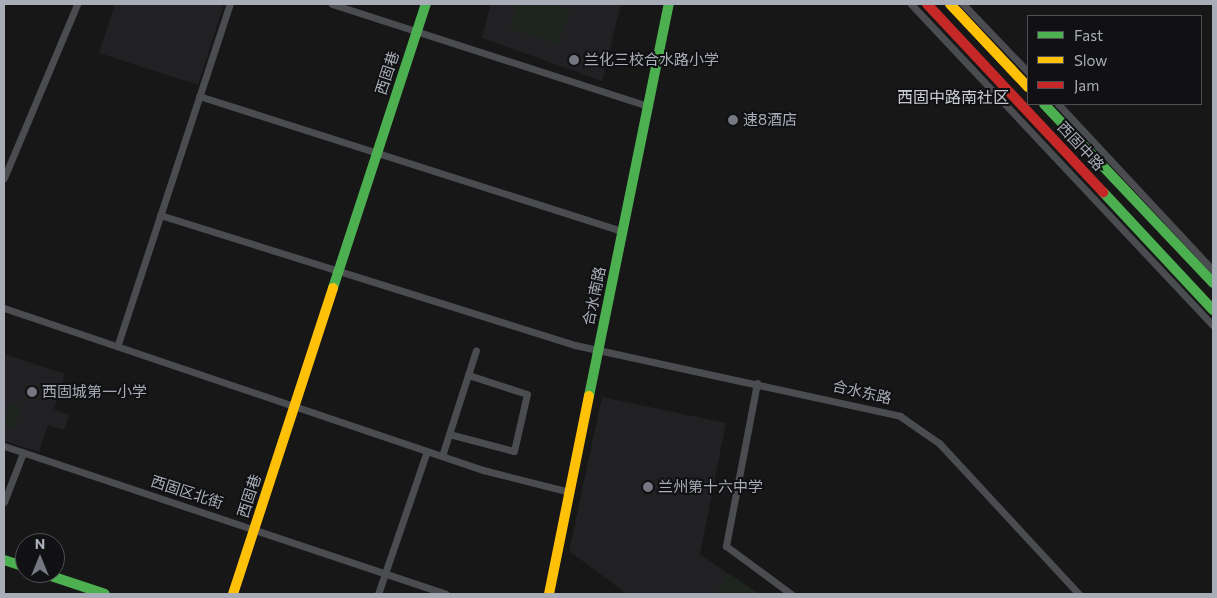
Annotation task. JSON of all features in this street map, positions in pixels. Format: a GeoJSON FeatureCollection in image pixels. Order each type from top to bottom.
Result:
{"type":"FeatureCollection","features":[{"type":"Feature","properties":{"kind":"main road","name":"西固巷"},"geometry":{"type":"LineString","coordinates":[[233,594],[426,4]]}},
{"type":"Feature","properties":{"kind":"main road","name":"合水南路"},"geometry":{"type":"LineString","coordinates":[[549,594],[669,4]]}},
{"type":"Feature","properties":{"kind":"main road","name":"西固中路"},"geometry":{"type":"LineString","coordinates":[[927,4],[1212,307]]}},
{"type":"Feature","properties":{"kind":"main road"},"geometry":{"type":"LineString","coordinates":[[950,4],[1027,86]]}},
{"type":"Feature","properties":{"kind":"main road","name":"西固中路"},"geometry":{"type":"LineString","coordinates":[[1045,105],[1213,283]]}},
{"type":"Feature","properties":{"kind":"main road"},"geometry":{"type":"LineString","coordinates":[[65,581],[105,594]]}},
{"type":"Feature","properties":{"kind":"street"},"geometry":{"type":"LineString","coordinates":[[4,178],[77,4]]}},
{"type":"Feature","properties":{"kind":"street"},"geometry":{"type":"LineString","coordinates":[[118,344],[230,4]]}},
{"type":"Feature","properties":{"kind":"street"},"geometry":{"type":"LineString","coordinates":[[332,4],[648,106]]}},
{"type":"Feature","properties":{"kind":"street"},"geometry":{"type":"LineString","coordinates":[[912,4],[1213,326]]}},
{"type":"Feature","properties":{"kind":"street"},"geometry":{"type":"LineString","coordinates":[[963,4],[1027,71]]}},
{"type":"Feature","properties":{"kind":"street"},"geometry":{"type":"LineString","coordinates":[[199,96],[622,231]]}},
{"type":"Feature","properties":{"kind":"street"},"geometry":{"type":"LineString","coordinates":[[1059,105],[1213,270]]}},
{"type":"Feature","properties":{"kind":"street"},"geometry":{"type":"LineString","coordinates":[[160,215],[338,271]]}},
{"type":"Feature","properties":{"kind":"street","name":"合水东路"},"geometry":{"type":"LineString","coordinates":[[338,271],[598,350],[888,411],[912,423],[939,442],[1079,594]]}},
{"type":"Feature","properties":{"kind":"street"},"geometry":{"type":"LineString","coordinates":[[1203,316],[1212,307]]}},
{"type":"Feature","properties":{"kind":"street"},"geometry":{"type":"LineString","coordinates":[[4,308],[118,344],[426,451],[569,492]]}},
{"type":"Feature","properties":{"kind":"street"},"geometry":{"type":"LineString","coordinates":[[442,456],[476,350]]}},
{"type":"Feature","properties":{"kind":"street"},"geometry":{"type":"LineString","coordinates":[[449,434],[514,451],[527,394],[468,375]]}},
{"type":"Feature","properties":{"kind":"street"},"geometry":{"type":"LineString","coordinates":[[757,383],[726,546],[791,594]]}},
{"type":"Feature","properties":{"kind":"street","name":"西固区北街"},"geometry":{"type":"LineString","coordinates":[[4,446],[446,594]]}},
{"type":"Feature","properties":{"kind":"street"},"geometry":{"type":"LineString","coordinates":[[378,594],[426,451]]}},
{"type":"Feature","properties":{"kind":"street"},"geometry":{"type":"LineString","coordinates":[[4,502],[23,453]]}},
{"type":"Feature","properties":{"kind":"shaded area"},"geometry":{"type":"Polygon","coordinates":[[[115,4],[224,4],[198,85],[99,53],[115,4]]]}},
{"type":"Feature","properties":{"kind":"shaded area","name":"兰化三校合水路小学"},"geometry":{"type":"Polygon","coordinates":[[[491,4],[621,4],[602,81],[482,38],[491,4]]]}},
{"type":"Feature","properties":{"kind":"shaded area"},"geometry":{"type":"Polygon","coordinates":[[[517,4],[549,4],[570,11],[558,44],[509,28],[517,4]]]}},
{"type":"Feature","properties":{"kind":"shaded area","name":"西固城第一小学"},"geometry":{"type":"Polygon","coordinates":[[[4,354],[65,374],[54,409],[69,415],[64,430],[48,425],[39,452],[4,441],[4,354]]]}},
{"type":"Feature","properties":{"kind":"shaded area","name":"兰州第十六中学"},"geometry":{"type":"Polygon","coordinates":[[[602,397],[726,423],[700,554],[757,594],[627,594],[569,551],[602,397]]]}},
{"type":"Feature","properties":{"kind":"shaded area"},"geometry":{"type":"Polygon","coordinates":[[[10,404],[21,408],[14,429],[4,425],[10,404]]]}},
{"type":"Feature","properties":{"kind":"shaded area"},"geometry":{"type":"Polygon","coordinates":[[[730,574],[759,594],[715,594],[730,574]]]}},
{"type":"Feature","properties":{"kind":"traffic: fast"},"geometry":{"type":"LineString","coordinates":[[333,288],[426,4]]}},
{"type":"Feature","properties":{"kind":"traffic: fast"},"geometry":{"type":"LineString","coordinates":[[589,396],[669,4]]}},
{"type":"Feature","properties":{"kind":"traffic: fast"},"geometry":{"type":"LineString","coordinates":[[1045,105],[1213,283]]}},
{"type":"Feature","properties":{"kind":"traffic: fast"},"geometry":{"type":"LineString","coordinates":[[1103,192],[1213,310]]}},
{"type":"Feature","properties":{"kind":"traffic: fast"},"geometry":{"type":"LineString","coordinates":[[4,560],[15,564]]}},
{"type":"Feature","properties":{"kind":"traffic: fast"},"geometry":{"type":"LineString","coordinates":[[65,581],[105,594]]}},
{"type":"Feature","properties":{"kind":"traffic: slow"},"geometry":{"type":"LineString","coordinates":[[950,4],[1027,86]]}},
{"type":"Feature","properties":{"kind":"traffic: slow"},"geometry":{"type":"LineString","coordinates":[[233,594],[333,288]]}},
{"type":"Feature","properties":{"kind":"traffic: slow"},"geometry":{"type":"LineString","coordinates":[[549,594],[589,396]]}},
{"type":"Feature","properties":{"kind":"traffic: jam"},"geometry":{"type":"LineString","coordinates":[[927,4],[1103,192]]}},
{"type":"Feature","properties":{"kind":"place","name":"兰化三校合水路小学"},"geometry":{"type":"Point","coordinates":[574,60]}},
{"type":"Feature","properties":{"kind":"place","name":"速8酒店"},"geometry":{"type":"Point","coordinates":[733,120]}},
{"type":"Feature","properties":{"kind":"place","name":"西固城第一小学"},"geometry":{"type":"Point","coordinates":[32,392]}},
{"type":"Feature","properties":{"kind":"place","name":"兰州第十六中学"},"geometry":{"type":"Point","coordinates":[648,487]}},
{"type":"Feature","properties":{"kind":"district","name":"西固中路南社区"},"geometry":{"type":"Point","coordinates":[953,97]}}]}
